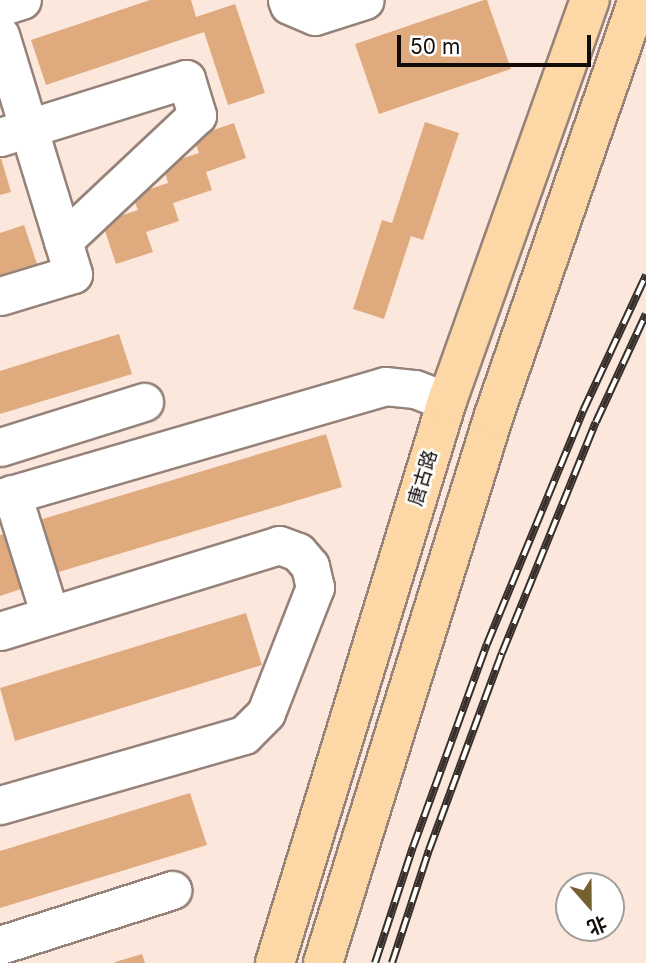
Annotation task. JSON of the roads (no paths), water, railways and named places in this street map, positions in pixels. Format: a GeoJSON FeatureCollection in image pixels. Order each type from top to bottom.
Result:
{"type":"FeatureCollection","features":[{"type":"Feature","properties":{"kind":"main road","name":"唐古路"},"geometry":{"type":"LineString","coordinates":[[275,963],[447,401],[590,0]]}},
{"type":"Feature","properties":{"kind":"main road"},"geometry":{"type":"LineString","coordinates":[[323,963],[499,402],[638,0]]}},
{"type":"Feature","properties":{"kind":"street"},"geometry":{"type":"LineString","coordinates":[[0,7],[22,0]]}},
{"type":"Feature","properties":{"kind":"street"},"geometry":{"type":"LineString","coordinates":[[287,0],[289,5],[315,16],[365,0]]}},
{"type":"Feature","properties":{"kind":"street"},"geometry":{"type":"LineString","coordinates":[[0,35],[15,132],[63,241],[73,274],[0,296]]}},
{"type":"Feature","properties":{"kind":"street"},"geometry":{"type":"LineString","coordinates":[[15,132],[186,79],[197,115],[63,241]]}},
{"type":"Feature","properties":{"kind":"street"},"geometry":{"type":"LineString","coordinates":[[50,615],[6,496],[384,386],[415,389],[447,401]]}},
{"type":"Feature","properties":{"kind":"street"},"geometry":{"type":"LineString","coordinates":[[0,447],[144,402]]}},
{"type":"Feature","properties":{"kind":"street"},"geometry":{"type":"LineString","coordinates":[[0,631],[279,545],[298,552],[310,566],[315,587],[266,713],[244,735],[0,805]]}},
{"type":"Feature","properties":{"kind":"street"},"geometry":{"type":"LineString","coordinates":[[0,944],[172,890]]}},
{"type":"Feature","properties":{"kind":"railway"},"geometry":{"type":"LineString","coordinates":[[375,963],[413,847],[487,644],[583,411],[646,275]]}},
{"type":"Feature","properties":{"kind":"railway"},"geometry":{"type":"LineString","coordinates":[[392,963],[429,850],[502,653],[596,422],[646,314]]}}]}
